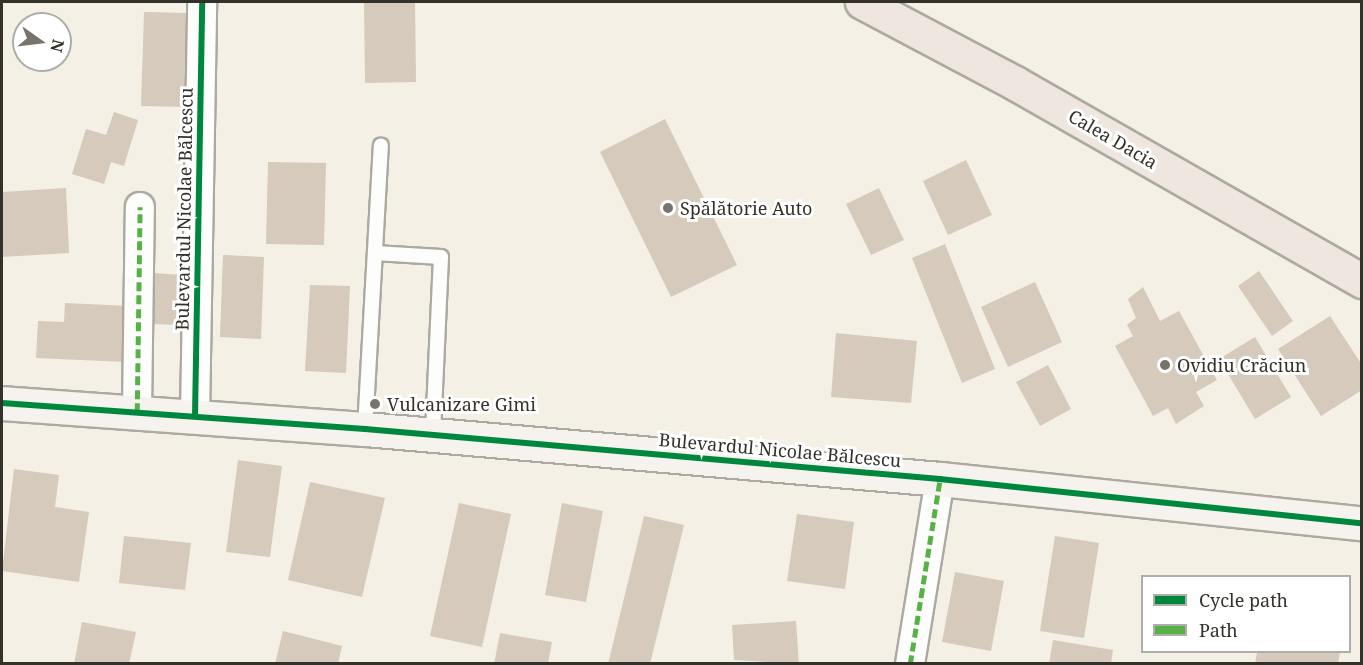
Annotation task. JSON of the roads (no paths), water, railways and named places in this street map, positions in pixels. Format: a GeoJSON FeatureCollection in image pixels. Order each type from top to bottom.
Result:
{"type":"FeatureCollection","features":[{"type":"Feature","properties":{"kind":"main road","name":"Calea Dacia"},"geometry":{"type":"LineString","coordinates":[[862,2],[1016,83],[1362,281]]}},
{"type":"Feature","properties":{"kind":"street","name":"Bulevardul Nicolae Bălcescu"},"geometry":{"type":"LineString","coordinates":[[195,416],[202,2]]}},
{"type":"Feature","properties":{"kind":"street"},"geometry":{"type":"LineString","coordinates":[[137,412],[140,207]]}},
{"type":"Feature","properties":{"kind":"street","name":"Bulevardul Nicolae Bălcescu"},"geometry":{"type":"LineString","coordinates":[[2,403],[365,429],[940,479],[1362,524]]}},
{"type":"Feature","properties":{"kind":"street"},"geometry":{"type":"LineString","coordinates":[[910,663],[940,479]]}},
{"type":"Feature","properties":{"kind":"lane"},"geometry":{"type":"LineString","coordinates":[[365,429],[381,145]]}},
{"type":"Feature","properties":{"kind":"lane"},"geometry":{"type":"LineString","coordinates":[[375,253],[441,257],[433,435]]}},
{"type":"Feature","properties":{"kind":"place","name":"Spălătorie Auto"},"geometry":{"type":"Point","coordinates":[668,208]}},
{"type":"Feature","properties":{"kind":"place","name":"Ovidiu Crăciun"},"geometry":{"type":"Point","coordinates":[1165,365]}},
{"type":"Feature","properties":{"kind":"place","name":"Vulcanizare Gimi"},"geometry":{"type":"Point","coordinates":[375,404]}}]}
